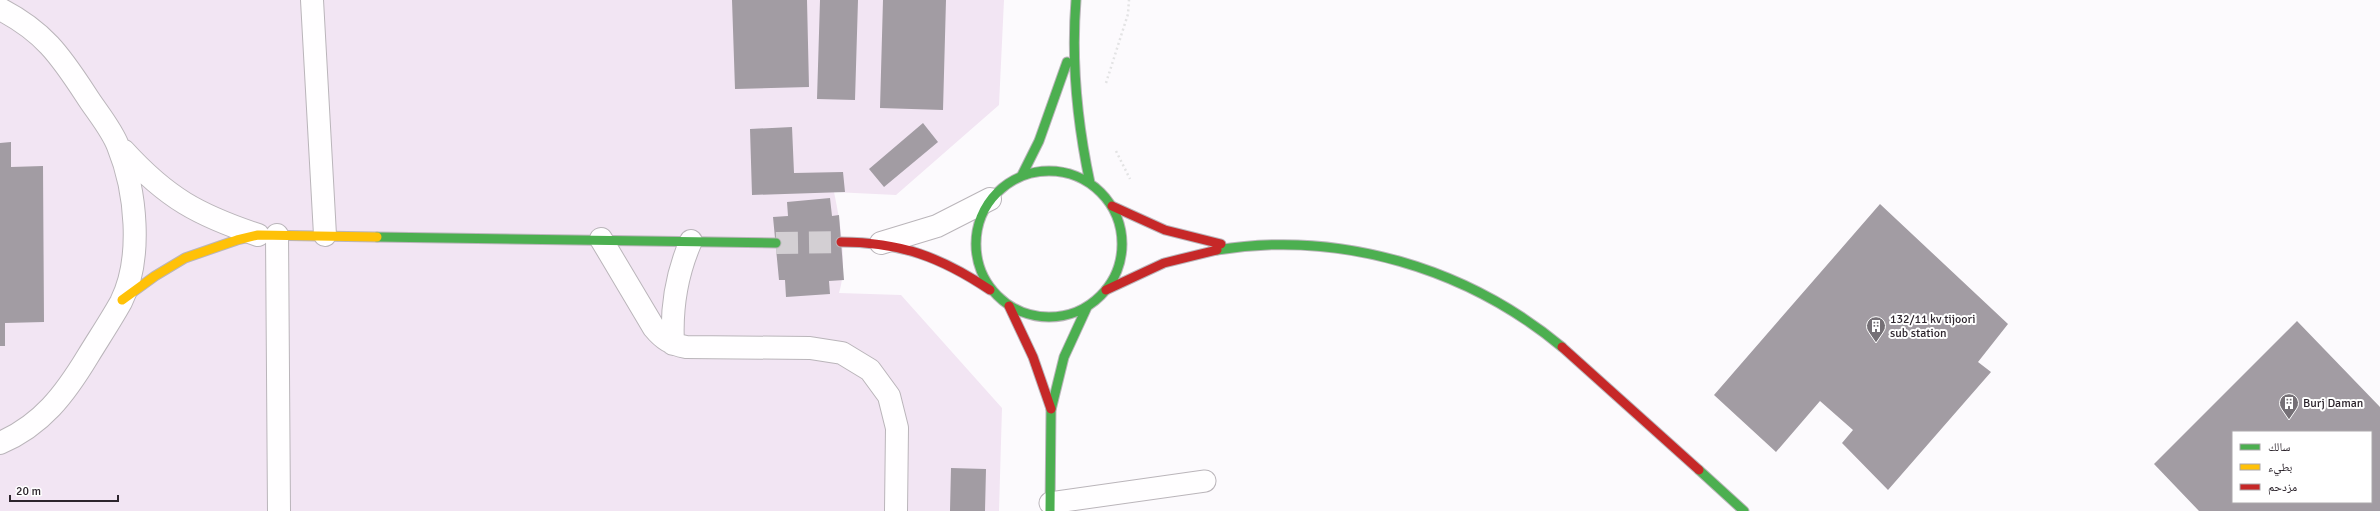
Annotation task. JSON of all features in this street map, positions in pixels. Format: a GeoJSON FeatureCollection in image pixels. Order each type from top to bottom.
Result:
{"type":"FeatureCollection","features":[{"type":"Feature","properties":{"kind":"street"},"geometry":{"type":"LineString","coordinates":[[312,0],[325,235]]}},
{"type":"Feature","properties":{"kind":"street"},"geometry":{"type":"LineString","coordinates":[[1076,0],[1072,71],[1075,108],[1090,183]]}},
{"type":"Feature","properties":{"kind":"street"},"geometry":{"type":"LineString","coordinates":[[0,9],[21,20],[46,39],[66,64],[118,144],[146,176],[180,202],[217,222],[267,235]]}},
{"type":"Feature","properties":{"kind":"street"},"geometry":{"type":"LineString","coordinates":[[1022,175],[1039,141],[1053,106],[1065,70],[1073,33]]}},
{"type":"Feature","properties":{"kind":"street"},"geometry":{"type":"LineString","coordinates":[[0,443],[36,423],[56,404],[72,382],[122,300],[131,270],[135,238],[134,206],[128,175],[118,144]]}},
{"type":"Feature","properties":{"kind":"street"},"geometry":{"type":"LineString","coordinates":[[881,243],[937,226],[990,199],[1004,185],[1022,175],[1045,170],[1069,173],[1090,183],[1103,193],[1112,206],[1121,227],[1122,249],[1117,271],[1106,290]]}},
{"type":"Feature","properties":{"kind":"street"},"geometry":{"type":"LineString","coordinates":[[990,199],[979,222],[975,248],[981,273],[996,294]]}},
{"type":"Feature","properties":{"kind":"street"},"geometry":{"type":"LineString","coordinates":[[1112,206],[1141,222],[1172,234],[1202,242],[1236,246],[1294,244],[1352,250],[1409,263],[1484,294],[1514,311],[1562,346],[1744,511]]}},
{"type":"Feature","properties":{"kind":"street"},"geometry":{"type":"LineString","coordinates":[[267,235],[279,511]]}},
{"type":"Feature","properties":{"kind":"street"},"geometry":{"type":"LineString","coordinates":[[122,300],[152,276],[185,257],[221,243],[267,235],[600,239],[776,243]]}},
{"type":"Feature","properties":{"kind":"street"},"geometry":{"type":"LineString","coordinates":[[600,239],[654,328],[662,338],[672,344],[686,347],[810,348],[842,353],[870,370],[889,396],[897,428],[896,511]]}},
{"type":"Feature","properties":{"kind":"street"},"geometry":{"type":"LineString","coordinates":[[672,344],[671,318],[674,291],[680,265],[690,241]]}},
{"type":"Feature","properties":{"kind":"street"},"geometry":{"type":"LineString","coordinates":[[841,242],[881,243],[912,249],[942,260],[970,276],[996,294],[1009,306],[1027,314],[1048,318],[1068,315],[1087,307],[1106,290],[1136,274],[1169,261],[1236,246]]}},
{"type":"Feature","properties":{"kind":"street"},"geometry":{"type":"LineString","coordinates":[[1009,306],[1033,357],[1051,410]]}},
{"type":"Feature","properties":{"kind":"street"},"geometry":{"type":"LineString","coordinates":[[1050,507],[1051,410],[1064,357],[1087,307]]}},
{"type":"Feature","properties":{"kind":"lane"},"geometry":{"type":"LineString","coordinates":[[1050,507],[1205,482]]}},
{"type":"Feature","properties":{"kind":"path"},"geometry":{"type":"LineString","coordinates":[[1106,85],[1128,14],[1129,0]]}},
{"type":"Feature","properties":{"kind":"path"},"geometry":{"type":"LineString","coordinates":[[1115,149],[1128,178],[1134,182]]}},
{"type":"Feature","properties":{"kind":"shaded area"},"geometry":{"type":"Polygon","coordinates":[[[0,0],[1004,0],[999,105],[896,195],[834,192],[841,229],[843,256],[842,282],[839,293],[901,295],[1002,408],[999,511],[0,511],[0,0]]]}},
{"type":"Feature","properties":{"kind":"building"},"geometry":{"type":"Polygon","coordinates":[[[732,0],[807,0],[809,87],[735,89],[732,0]]]}},
{"type":"Feature","properties":{"kind":"building"},"geometry":{"type":"Polygon","coordinates":[[[820,0],[858,0],[855,100],[817,99],[820,0]]]}},
{"type":"Feature","properties":{"kind":"building"},"geometry":{"type":"Polygon","coordinates":[[[883,0],[946,0],[943,110],[880,108],[883,0]]]}},
{"type":"Feature","properties":{"kind":"building"},"geometry":{"type":"Polygon","coordinates":[[[923,123],[938,142],[884,187],[869,169],[923,123]]]}},
{"type":"Feature","properties":{"kind":"building"},"geometry":{"type":"Polygon","coordinates":[[[792,127],[794,173],[843,172],[845,192],[752,195],[750,129],[792,127]]]}},
{"type":"Feature","properties":{"kind":"building"},"geometry":{"type":"Polygon","coordinates":[[[11,142],[11,167],[43,166],[44,322],[5,323],[5,346],[0,346],[0,143],[11,142]]]}},
{"type":"Feature","properties":{"kind":"building"},"geometry":{"type":"Polygon","coordinates":[[[830,198],[832,216],[839,215],[844,280],[829,281],[830,294],[786,297],[785,280],[779,280],[773,217],[788,216],[787,202],[830,198]]]}},
{"type":"Feature","properties":{"kind":"building","name":"132/11 kv tijoori sub station"},"geometry":{"type":"Polygon","coordinates":[[[1880,204],[2008,324],[1978,362],[1991,372],[1888,490],[1842,443],[1853,430],[1820,401],[1776,452],[1714,395],[1880,204]]]}},
{"type":"Feature","properties":{"kind":"building","name":"Burj Daman"},"geometry":{"type":"Polygon","coordinates":[[[2297,321],[2380,407],[2380,511],[2199,511],[2154,464],[2297,321]]]}},
{"type":"Feature","properties":{"kind":"building"},"geometry":{"type":"Polygon","coordinates":[[[951,468],[986,469],[985,511],[950,511],[951,468]]]}},
{"type":"Feature","properties":{"kind":"tunnel"},"geometry":{"type":"LineString","coordinates":[[776,243],[841,242]]}},
{"type":"Feature","properties":{"kind":"traffic: fast"},"geometry":{"type":"LineString","coordinates":[[1076,0],[1074,47],[1076,92],[1085,160],[1090,183]]}},
{"type":"Feature","properties":{"kind":"traffic: fast"},"geometry":{"type":"LineString","coordinates":[[1022,175],[1039,141],[1067,62]]}},
{"type":"Feature","properties":{"kind":"traffic: fast"},"geometry":{"type":"LineString","coordinates":[[1042,171],[1056,171],[1077,176],[1090,183],[1101,192],[1110,203],[1117,216],[1121,230],[1122,244],[1121,258],[1117,272],[1110,285],[1101,296],[1090,305],[1077,312],[1056,317],[1042,317],[1021,312],[1008,305],[992,290],[981,272],[976,251],[976,237],[981,216],[988,203],[1003,187],[1021,176],[1042,171]]}},
{"type":"Feature","properties":{"kind":"traffic: fast"},"geometry":{"type":"LineString","coordinates":[[377,237],[776,243]]}},
{"type":"Feature","properties":{"kind":"traffic: fast"},"geometry":{"type":"LineString","coordinates":[[1217,250],[1263,245],[1309,246],[1355,251],[1400,261],[1444,276],[1485,296],[1525,319],[1562,347]]}},
{"type":"Feature","properties":{"kind":"traffic: fast"},"geometry":{"type":"LineString","coordinates":[[1050,511],[1051,410],[1064,357],[1087,307]]}},
{"type":"Feature","properties":{"kind":"traffic: fast"},"geometry":{"type":"LineString","coordinates":[[1699,470],[1744,511]]}},
{"type":"Feature","properties":{"kind":"traffic: slow"},"geometry":{"type":"LineString","coordinates":[[122,300],[155,276],[185,258],[237,240],[258,235],[377,237]]}},
{"type":"Feature","properties":{"kind":"traffic: jam"},"geometry":{"type":"LineString","coordinates":[[1112,206],[1165,230],[1221,244]]}},
{"type":"Feature","properties":{"kind":"traffic: jam"},"geometry":{"type":"LineString","coordinates":[[841,242],[901,248],[937,260],[972,278],[990,290]]}},
{"type":"Feature","properties":{"kind":"traffic: jam"},"geometry":{"type":"LineString","coordinates":[[1106,290],[1164,263],[1217,250]]}},
{"type":"Feature","properties":{"kind":"traffic: jam"},"geometry":{"type":"LineString","coordinates":[[1009,306],[1033,357],[1051,409]]}},
{"type":"Feature","properties":{"kind":"traffic: jam"},"geometry":{"type":"LineString","coordinates":[[1562,347],[1699,470]]}},
{"type":"Feature","properties":{"kind":"place","name":"132/11 kv tijoori sub station"},"geometry":{"type":"Point","coordinates":[1876,343]}},
{"type":"Feature","properties":{"kind":"place","name":"Burj Daman"},"geometry":{"type":"Point","coordinates":[2289,420]}}]}
